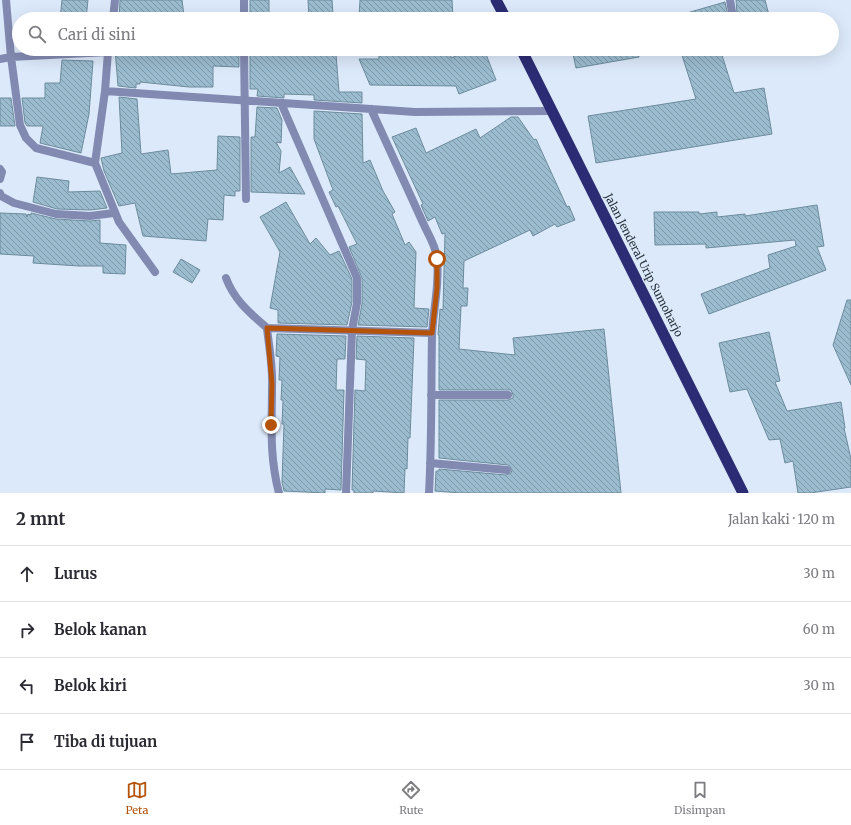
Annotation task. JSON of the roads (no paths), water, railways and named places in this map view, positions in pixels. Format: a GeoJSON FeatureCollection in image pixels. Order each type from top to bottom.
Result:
{"type":"FeatureCollection","features":[{"type":"Feature","properties":{"kind":"highway"},"geometry":{"type":"LineString","coordinates":[[496,0],[502,12]]}},
{"type":"Feature","properties":{"kind":"highway","name":"Jalan Jenderal Urip Sumoharjo"},"geometry":{"type":"LineString","coordinates":[[524,56],[743,493]]}},
{"type":"Feature","properties":{"kind":"street"},"geometry":{"type":"LineString","coordinates":[[6,0],[11,57],[20,125],[26,138],[36,148],[95,163]]}},
{"type":"Feature","properties":{"kind":"street"},"geometry":{"type":"LineString","coordinates":[[114,12],[116,0]]}},
{"type":"Feature","properties":{"kind":"street"},"geometry":{"type":"LineString","coordinates":[[244,0],[244,12]]}},
{"type":"Feature","properties":{"kind":"street"},"geometry":{"type":"LineString","coordinates":[[730,0],[732,12]]}},
{"type":"Feature","properties":{"kind":"street"},"geometry":{"type":"LineString","coordinates":[[0,59],[25,56]]}},
{"type":"Feature","properties":{"kind":"street"},"geometry":{"type":"LineString","coordinates":[[108,56],[105,91],[95,163],[114,213],[119,222],[156,272]]}},
{"type":"Feature","properties":{"kind":"street"},"geometry":{"type":"LineString","coordinates":[[244,56],[246,199]]}},
{"type":"Feature","properties":{"kind":"street"},"geometry":{"type":"LineString","coordinates":[[105,91],[415,112],[552,111]]}},
{"type":"Feature","properties":{"kind":"street"},"geometry":{"type":"LineString","coordinates":[[281,103],[357,278],[357,303],[352,330],[346,493]]}},
{"type":"Feature","properties":{"kind":"street"},"geometry":{"type":"LineString","coordinates":[[371,109],[434,244],[437,259],[437,288],[432,333],[429,493]]}},
{"type":"Feature","properties":{"kind":"street"},"geometry":{"type":"LineString","coordinates":[[0,169],[2,172],[0,179]]}},
{"type":"Feature","properties":{"kind":"street"},"geometry":{"type":"LineString","coordinates":[[0,193],[2,196],[14,203],[56,214],[90,216],[114,213]]}},
{"type":"Feature","properties":{"kind":"street"},"geometry":{"type":"LineString","coordinates":[[226,278],[231,290],[240,302],[267,328],[432,333]]}},
{"type":"Feature","properties":{"kind":"street"},"geometry":{"type":"LineString","coordinates":[[267,328],[272,384],[271,452],[279,493]]}},
{"type":"Feature","properties":{"kind":"street"},"geometry":{"type":"LineString","coordinates":[[431,395],[508,395]]}},
{"type":"Feature","properties":{"kind":"street"},"geometry":{"type":"LineString","coordinates":[[430,464],[507,470]]}}]}
